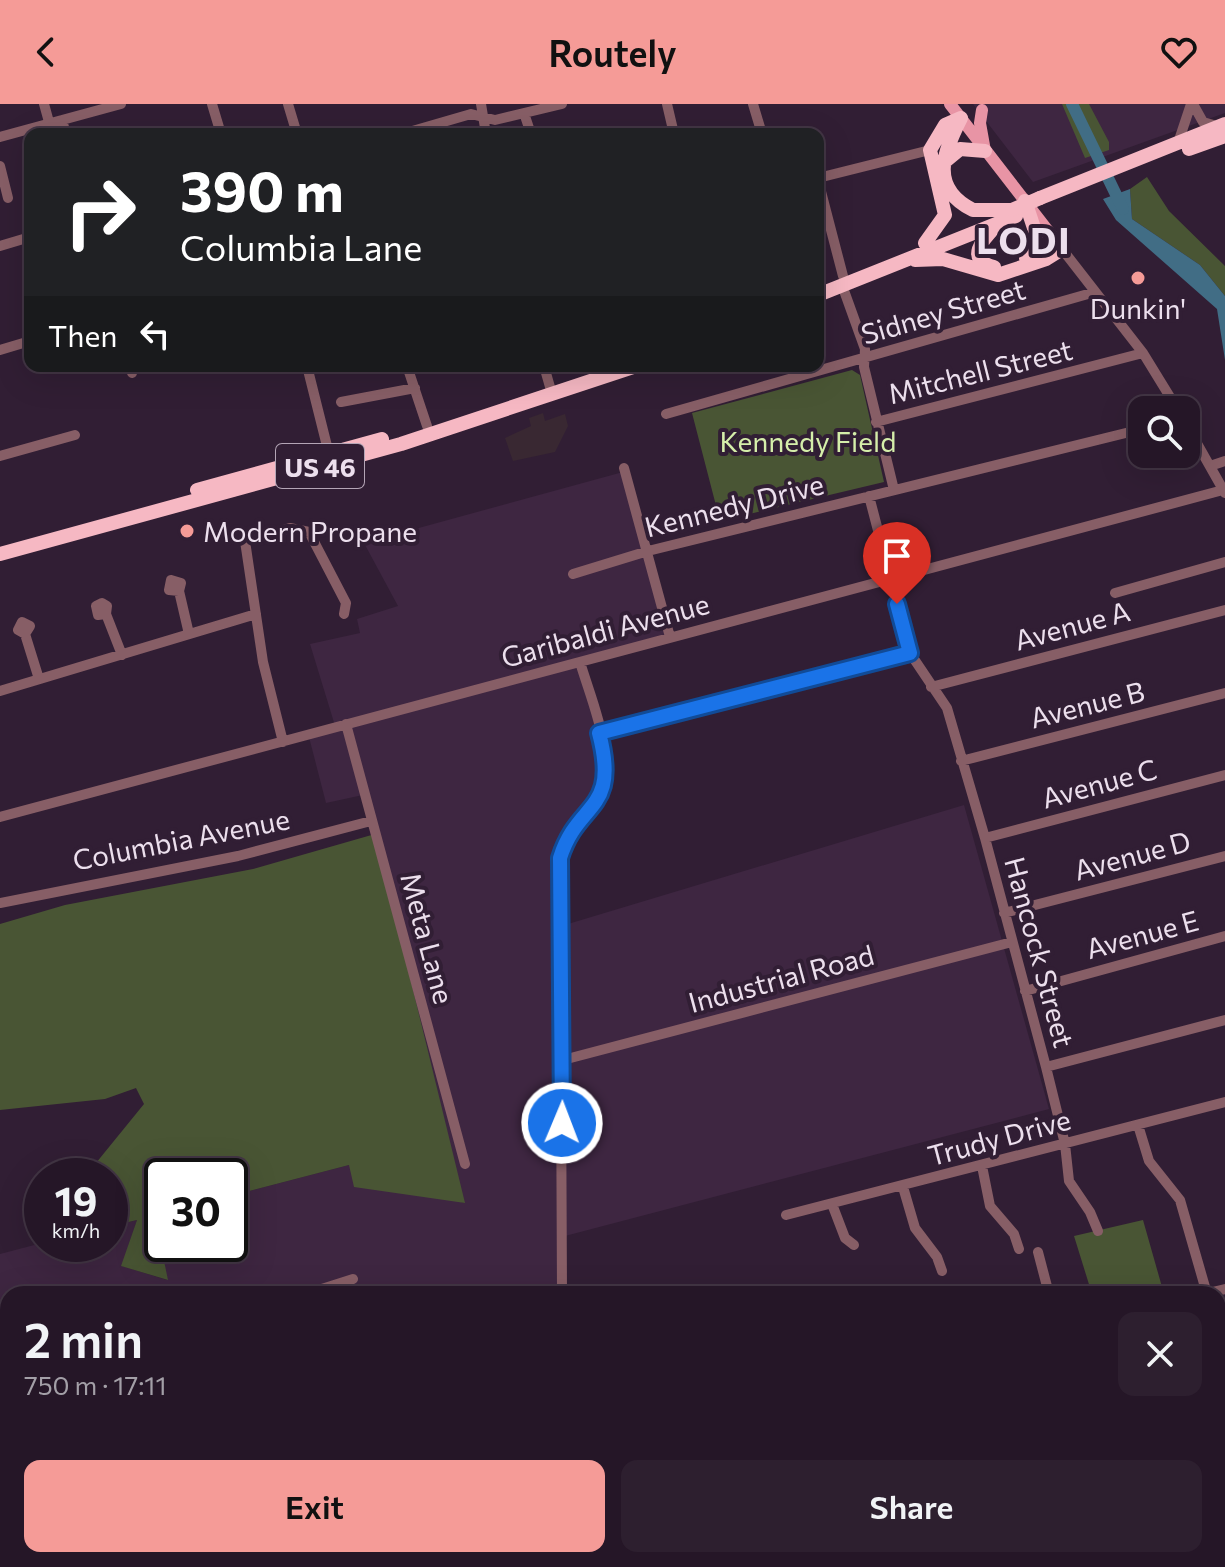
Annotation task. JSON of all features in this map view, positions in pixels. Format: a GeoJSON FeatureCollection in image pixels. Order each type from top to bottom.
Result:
{"type":"FeatureCollection","features":[{"type":"Feature","properties":{"kind":"highway"},"geometry":{"type":"LineString","coordinates":[[925,243],[945,215],[930,150],[945,125],[961,118]]}},
{"type":"Feature","properties":{"kind":"highway"},"geometry":{"type":"LineString","coordinates":[[961,118],[945,147],[942,163],[950,190],[963,205],[973,210],[1018,209]]}},
{"type":"Feature","properties":{"kind":"highway"},"geometry":{"type":"LineString","coordinates":[[1133,166],[1178,143],[1223,129]]}},
{"type":"Feature","properties":{"kind":"highway"},"geometry":{"type":"LineString","coordinates":[[824,292],[925,243],[1042,202],[1223,129]]}},
{"type":"Feature","properties":{"kind":"highway"},"geometry":{"type":"LineString","coordinates":[[942,163],[960,149],[985,151]]}},
{"type":"Feature","properties":{"kind":"highway"},"geometry":{"type":"LineString","coordinates":[[1018,209],[979,243],[977,255],[980,261],[990,268],[998,267],[1044,250],[1058,250]]}},
{"type":"Feature","properties":{"kind":"highway"},"geometry":{"type":"LineString","coordinates":[[1018,209],[1036,234],[1026,258]]}},
{"type":"Feature","properties":{"kind":"highway"},"geometry":{"type":"LineString","coordinates":[[824,285],[904,260],[1000,222]]}},
{"type":"Feature","properties":{"kind":"highway"},"geometry":{"type":"LineString","coordinates":[[904,260],[943,259],[998,275],[1046,259],[1058,250]]}},
{"type":"Feature","properties":{"kind":"highway","name":"US 46"},"geometry":{"type":"LineString","coordinates":[[0,544],[427,426],[594,372]]}},
{"type":"Feature","properties":{"kind":"highway","name":"US 46"},"geometry":{"type":"LineString","coordinates":[[0,554],[401,444],[618,372]]}},
{"type":"Feature","properties":{"kind":"main road"},"geometry":{"type":"LineString","coordinates":[[950,104],[985,151],[1018,209],[1058,250]]}},
{"type":"Feature","properties":{"kind":"main road"},"geometry":{"type":"LineString","coordinates":[[982,110],[980,123],[985,151]]}},
{"type":"Feature","properties":{"kind":"street"},"geometry":{"type":"LineString","coordinates":[[44,104],[49,122]]}},
{"type":"Feature","properties":{"kind":"street"},"geometry":{"type":"LineString","coordinates":[[29,128],[121,104]]}},
{"type":"Feature","properties":{"kind":"street"},"geometry":{"type":"LineString","coordinates":[[212,104],[219,128]]}},
{"type":"Feature","properties":{"kind":"street"},"geometry":{"type":"LineString","coordinates":[[288,104],[295,128]]}},
{"type":"Feature","properties":{"kind":"street"},"geometry":{"type":"LineString","coordinates":[[481,104],[486,128]]}},
{"type":"Feature","properties":{"kind":"street"},"geometry":{"type":"LineString","coordinates":[[423,128],[471,114],[495,120],[562,104]]}},
{"type":"Feature","properties":{"kind":"street"},"geometry":{"type":"LineString","coordinates":[[667,104],[673,128]]}},
{"type":"Feature","properties":{"kind":"street"},"geometry":{"type":"LineString","coordinates":[[753,104],[760,128]]}},
{"type":"Feature","properties":{"kind":"street"},"geometry":{"type":"LineString","coordinates":[[1192,104],[1203,122],[1223,129]]}},
{"type":"Feature","properties":{"kind":"street"},"geometry":{"type":"LineString","coordinates":[[1178,143],[1192,104]]}},
{"type":"Feature","properties":{"kind":"street"},"geometry":{"type":"LineString","coordinates":[[524,113],[529,128]]}},
{"type":"Feature","properties":{"kind":"street"},"geometry":{"type":"LineString","coordinates":[[62,120],[64,128]]}},
{"type":"Feature","properties":{"kind":"street"},"geometry":{"type":"LineString","coordinates":[[0,137],[24,130]]}},
{"type":"Feature","properties":{"kind":"street"},"geometry":{"type":"LineString","coordinates":[[824,177],[930,150]]}},
{"type":"Feature","properties":{"kind":"street"},"geometry":{"type":"LineString","coordinates":[[0,166],[8,198]]}},
{"type":"Feature","properties":{"kind":"street"},"geometry":{"type":"LineString","coordinates":[[824,204],[842,281],[865,349],[864,359],[876,422],[894,490]]}},
{"type":"Feature","properties":{"kind":"street"},"geometry":{"type":"LineString","coordinates":[[0,246],[24,239]]}},
{"type":"Feature","properties":{"kind":"street"},"geometry":{"type":"LineString","coordinates":[[1058,250],[1143,353],[1169,396]]}},
{"type":"Feature","properties":{"kind":"street","name":"Sidney Street"},"geometry":{"type":"LineString","coordinates":[[824,370],[1095,292]]}},
{"type":"Feature","properties":{"kind":"street"},"geometry":{"type":"LineString","coordinates":[[0,350],[24,343]]}},
{"type":"Feature","properties":{"kind":"street","name":"Mitchell Street"},"geometry":{"type":"LineString","coordinates":[[876,422],[1143,353]]}},
{"type":"Feature","properties":{"kind":"street"},"geometry":{"type":"LineString","coordinates":[[308,372],[329,454]]}},
{"type":"Feature","properties":{"kind":"street"},"geometry":{"type":"LineString","coordinates":[[409,372],[427,426]]}},
{"type":"Feature","properties":{"kind":"street"},"geometry":{"type":"LineString","coordinates":[[546,372],[550,387]]}},
{"type":"Feature","properties":{"kind":"street","name":"Sidney Street"},"geometry":{"type":"LineString","coordinates":[[666,414],[817,372]]}},
{"type":"Feature","properties":{"kind":"street"},"geometry":{"type":"LineString","coordinates":[[341,402],[415,388]]}},
{"type":"Feature","properties":{"kind":"street","name":"Kennedy Drive"},"geometry":{"type":"LineString","coordinates":[[573,574],[648,551],[1128,432]]}},
{"type":"Feature","properties":{"kind":"street"},"geometry":{"type":"LineString","coordinates":[[0,456],[75,435]]}},
{"type":"Feature","properties":{"kind":"street"},"geometry":{"type":"LineString","coordinates":[[1200,448],[1224,491]]}},
{"type":"Feature","properties":{"kind":"street"},"geometry":{"type":"LineString","coordinates":[[1210,466],[1225,461]]}},
{"type":"Feature","properties":{"kind":"street"},"geometry":{"type":"LineString","coordinates":[[624,468],[670,637]]}},
{"type":"Feature","properties":{"kind":"street","name":"Garibaldi Avenue"},"geometry":{"type":"LineString","coordinates":[[0,817],[1224,491]]}},
{"type":"Feature","properties":{"kind":"street","name":"Hancock Street"},"geometry":{"type":"LineString","coordinates":[[869,496],[910,653],[947,708],[985,838],[1065,1144],[1069,1181],[1090,1212],[1098,1231]]}},
{"type":"Feature","properties":{"kind":"street"},"geometry":{"type":"LineString","coordinates":[[283,742],[263,662],[245,541],[290,528],[309,532],[346,603],[344,614]]}},
{"type":"Feature","properties":{"kind":"street"},"geometry":{"type":"LineString","coordinates":[[1115,593],[1225,562]]}},
{"type":"Feature","properties":{"kind":"street"},"geometry":{"type":"LineString","coordinates":[[179,591],[189,634]]}},
{"type":"Feature","properties":{"kind":"street","name":"Avenue A"},"geometry":{"type":"LineString","coordinates":[[931,687],[1225,610]]}},
{"type":"Feature","properties":{"kind":"street"},"geometry":{"type":"LineString","coordinates":[[106,614],[122,655]]}},
{"type":"Feature","properties":{"kind":"street"},"geometry":{"type":"LineString","coordinates":[[0,691],[256,614]]}},
{"type":"Feature","properties":{"kind":"street"},"geometry":{"type":"LineString","coordinates":[[25,634],[39,679]]}},
{"type":"Feature","properties":{"kind":"street"},"geometry":{"type":"LineString","coordinates":[[599,733],[910,653]]}},
{"type":"Feature","properties":{"kind":"street"},"geometry":{"type":"LineString","coordinates":[[562,1286],[560,858],[568,839],[591,812],[603,788],[605,757],[580,662]]}},
{"type":"Feature","properties":{"kind":"street","name":"Avenue B"},"geometry":{"type":"LineString","coordinates":[[961,761],[1224,696]]}},
{"type":"Feature","properties":{"kind":"street","name":"Meta Lane"},"geometry":{"type":"LineString","coordinates":[[346,724],[465,1164]]}},
{"type":"Feature","properties":{"kind":"street","name":"Avenue C"},"geometry":{"type":"LineString","coordinates":[[985,838],[1225,775]]}},
{"type":"Feature","properties":{"kind":"street","name":"Columbia Avenue"},"geometry":{"type":"LineString","coordinates":[[0,903],[58,888],[226,859],[371,821]]}},
{"type":"Feature","properties":{"kind":"street","name":"Avenue D"},"geometry":{"type":"LineString","coordinates":[[1004,913],[1225,856]]}},
{"type":"Feature","properties":{"kind":"street","name":"Avenue E"},"geometry":{"type":"LineString","coordinates":[[1025,991],[1225,936]]}},
{"type":"Feature","properties":{"kind":"street","name":"Industrial Road"},"geometry":{"type":"LineString","coordinates":[[563,1060],[1012,942]]}},
{"type":"Feature","properties":{"kind":"street"},"geometry":{"type":"LineString","coordinates":[[1046,1067],[1225,1020]]}},
{"type":"Feature","properties":{"kind":"street","name":"Trudy Drive"},"geometry":{"type":"LineString","coordinates":[[786,1215],[1225,1102]]}},
{"type":"Feature","properties":{"kind":"street"},"geometry":{"type":"LineString","coordinates":[[1138,1125],[1149,1161],[1180,1200],[1204,1286]]}},
{"type":"Feature","properties":{"kind":"street"},"geometry":{"type":"LineString","coordinates":[[982,1166],[990,1206],[1014,1234],[1019,1249]]}},
{"type":"Feature","properties":{"kind":"street"},"geometry":{"type":"LineString","coordinates":[[903,1187],[915,1228],[937,1257],[942,1271]]}},
{"type":"Feature","properties":{"kind":"street"},"geometry":{"type":"LineString","coordinates":[[832,1204],[845,1238],[854,1245]]}},
{"type":"Feature","properties":{"kind":"street"},"geometry":{"type":"LineString","coordinates":[[1038,1252],[1047,1286]]}},
{"type":"Feature","properties":{"kind":"street"},"geometry":{"type":"LineString","coordinates":[[331,1286],[353,1279]]}},
{"type":"Feature","properties":{"kind":"shaded area"},"geometry":{"type":"Polygon","coordinates":[[[973,104],[1225,104],[1225,113],[1033,182],[973,104]]]}},
{"type":"Feature","properties":{"kind":"shaded area"},"geometry":{"type":"Polygon","coordinates":[[[543,413],[545,421],[565,414],[568,426],[555,452],[513,461],[505,438],[531,426],[529,418],[543,413]]]}},
{"type":"Feature","properties":{"kind":"shaded area"},"geometry":{"type":"Polygon","coordinates":[[[623,472],[671,638],[581,664],[603,755],[598,794],[566,838],[558,927],[964,805],[1049,1109],[565,1236],[565,1286],[0,1286],[0,1254],[24,1248],[24,1262],[123,1262],[122,1266],[167,1280],[164,1262],[248,1262],[248,1191],[349,1165],[464,1203],[363,795],[326,803],[309,737],[336,729],[310,644],[360,633],[357,619],[398,606],[364,543],[623,472]]]}},
{"type":"Feature","properties":{"kind":"shaded area"},"geometry":{"type":"Polygon","coordinates":[[[137,1220],[128,1248],[128,1222],[137,1220]]]}},
{"type":"Feature","properties":{"kind":"green space"},"geometry":{"type":"Polygon","coordinates":[[[1062,104],[1089,104],[1109,142],[1109,150],[1085,158],[1062,104]]]}},
{"type":"Feature","properties":{"kind":"green space"},"geometry":{"type":"Polygon","coordinates":[[[1147,177],[1169,211],[1225,266],[1225,296],[1200,265],[1132,219],[1130,189],[1147,177]]]}},
{"type":"Feature","properties":{"kind":"green space","name":"Kennedy Field"},"geometry":{"type":"Polygon","coordinates":[[[852,370],[860,375],[884,482],[720,521],[692,413],[852,370]]]}},
{"type":"Feature","properties":{"kind":"green space"},"geometry":{"type":"Polygon","coordinates":[[[375,834],[465,1203],[354,1187],[349,1165],[248,1191],[248,1158],[144,1158],[144,1262],[164,1262],[168,1280],[121,1266],[122,1262],[128,1262],[128,1246],[137,1220],[128,1222],[128,1158],[100,1158],[144,1104],[136,1088],[105,1099],[0,1110],[0,924],[65,905],[253,869],[375,834]]]}},
{"type":"Feature","properties":{"kind":"green space"},"geometry":{"type":"Polygon","coordinates":[[[1143,1220],[1162,1286],[1090,1286],[1074,1236],[1143,1220]]]}},
{"type":"Feature","properties":{"kind":"water"},"geometry":{"type":"Polygon","coordinates":[[[1130,189],[1132,219],[1200,265],[1225,296],[1225,360],[1217,309],[1116,220],[1103,199],[1130,189]]]}},
{"type":"Feature","properties":{"kind":"waterway"},"geometry":{"type":"LineString","coordinates":[[1072,104],[1123,209]]}},
{"type":"Feature","properties":{"kind":"place","name":"Dunkin'"},"geometry":{"type":"Point","coordinates":[1138,278]}},
{"type":"Feature","properties":{"kind":"place","name":"Modern Propane"},"geometry":{"type":"Point","coordinates":[187,531]}},
{"type":"Feature","properties":{"kind":"district","name":"LODI"},"geometry":{"type":"Point","coordinates":[1024,239]}},
{"type":"Feature","properties":{"kind":"route"},"geometry":{"type":"LineString","coordinates":[[562,1123],[560,858],[568,839],[591,812],[603,788],[606,767],[599,733],[910,653],[897,604]]}}]}
